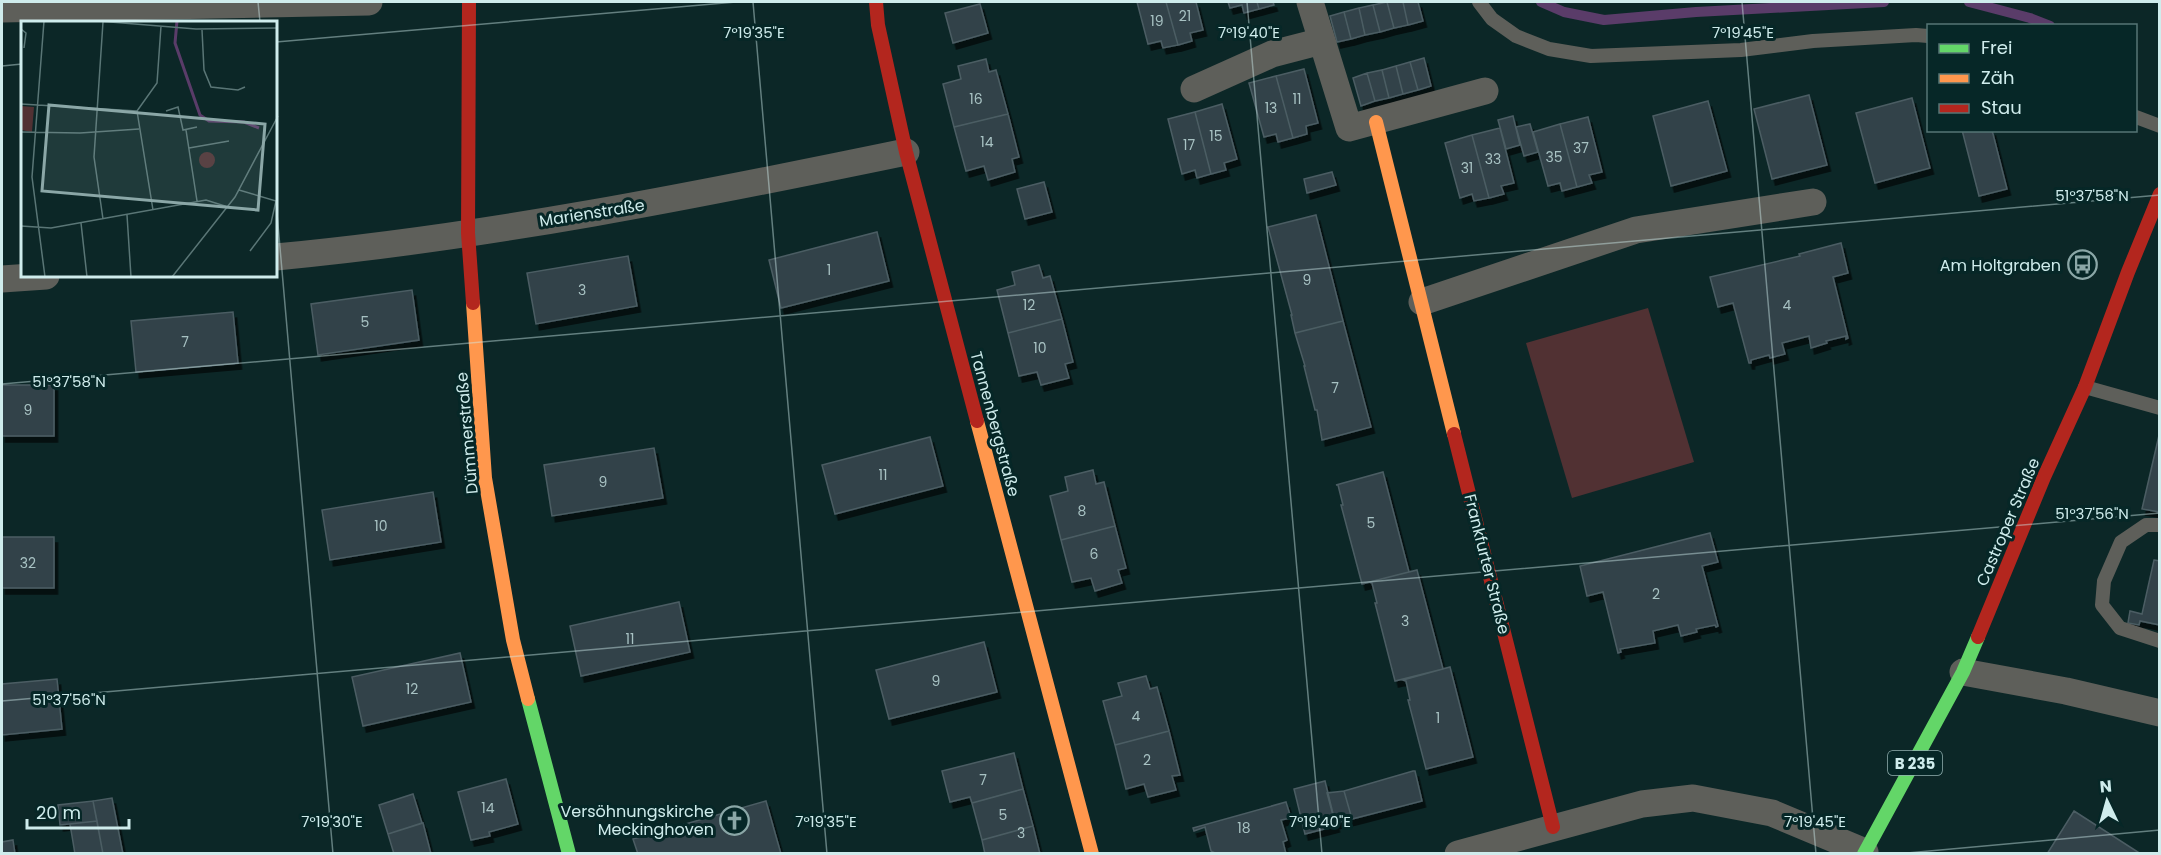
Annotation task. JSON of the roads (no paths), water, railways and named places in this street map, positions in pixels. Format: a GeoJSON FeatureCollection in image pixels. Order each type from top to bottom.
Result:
{"type":"FeatureCollection","features":[{"type":"Feature","properties":{"kind":"street"},"geometry":{"type":"LineString","coordinates":[[2,9],[369,2]]}},
{"type":"Feature","properties":{"kind":"street","name":"Dümmerstraße"},"geometry":{"type":"LineString","coordinates":[[469,2],[468,233],[485,478],[513,640],[569,854]]}},
{"type":"Feature","properties":{"kind":"street","name":"Tannenbergstraße"},"geometry":{"type":"LineString","coordinates":[[876,2],[878,25],[906,152],[1092,854]]}},
{"type":"Feature","properties":{"kind":"street"},"geometry":{"type":"LineString","coordinates":[[1310,2],[1349,128],[1485,91]]}},
{"type":"Feature","properties":{"kind":"street"},"geometry":{"type":"LineString","coordinates":[[1194,89],[1272,54],[1323,41]]}},
{"type":"Feature","properties":{"kind":"street","name":"Frankfurter Straße"},"geometry":{"type":"LineString","coordinates":[[1376,122],[1553,827]]}},
{"type":"Feature","properties":{"kind":"street","name":"Marienstraße"},"geometry":{"type":"LineString","coordinates":[[278,257],[331,252],[468,233],[686,197],[906,152]]}},
{"type":"Feature","properties":{"kind":"street","name":"Castroper Straße"},"geometry":{"type":"LineString","coordinates":[[1865,853],[1963,672],[2044,477],[2085,387],[2160,194]]}},
{"type":"Feature","properties":{"kind":"street"},"geometry":{"type":"LineString","coordinates":[[1422,302],[1636,230],[1813,202]]}},
{"type":"Feature","properties":{"kind":"street"},"geometry":{"type":"LineString","coordinates":[[2,279],[21,278]]}},
{"type":"Feature","properties":{"kind":"street"},"geometry":{"type":"LineString","coordinates":[[1963,672],[2066,691],[2160,713]]}},
{"type":"Feature","properties":{"kind":"street"},"geometry":{"type":"LineString","coordinates":[[1458,854],[1642,804],[1693,798],[1772,813],[1865,853]]}},
{"type":"Feature","properties":{"kind":"lane"},"geometry":{"type":"LineString","coordinates":[[1479,2],[1492,19],[1516,36],[1548,49],[1591,56],[1741,50],[1813,41],[1927,36]]}},
{"type":"Feature","properties":{"kind":"lane"},"geometry":{"type":"LineString","coordinates":[[2137,117],[2160,126]]}},
{"type":"Feature","properties":{"kind":"lane"},"geometry":{"type":"LineString","coordinates":[[2085,387],[2160,408]]}},
{"type":"Feature","properties":{"kind":"lane"},"geometry":{"type":"LineString","coordinates":[[2160,525],[2146,525],[2121,542],[2104,580],[2102,605],[2120,628],[2160,641]]}},
{"type":"Feature","properties":{"kind":"waterway"},"geometry":{"type":"LineString","coordinates":[[1541,2],[1564,12],[1604,20],[1696,12],[1884,2]]}},
{"type":"Feature","properties":{"kind":"waterway"},"geometry":{"type":"LineString","coordinates":[[1969,2],[2045,24]]}},
{"type":"Feature","properties":{"kind":"place","name":"Am Holtgraben"},"geometry":{"type":"Point","coordinates":[2082,265]}},
{"type":"Feature","properties":{"kind":"place","name":"Versöhnungskirche Meckinghoven"},"geometry":{"type":"Point","coordinates":[735,820]}}]}
